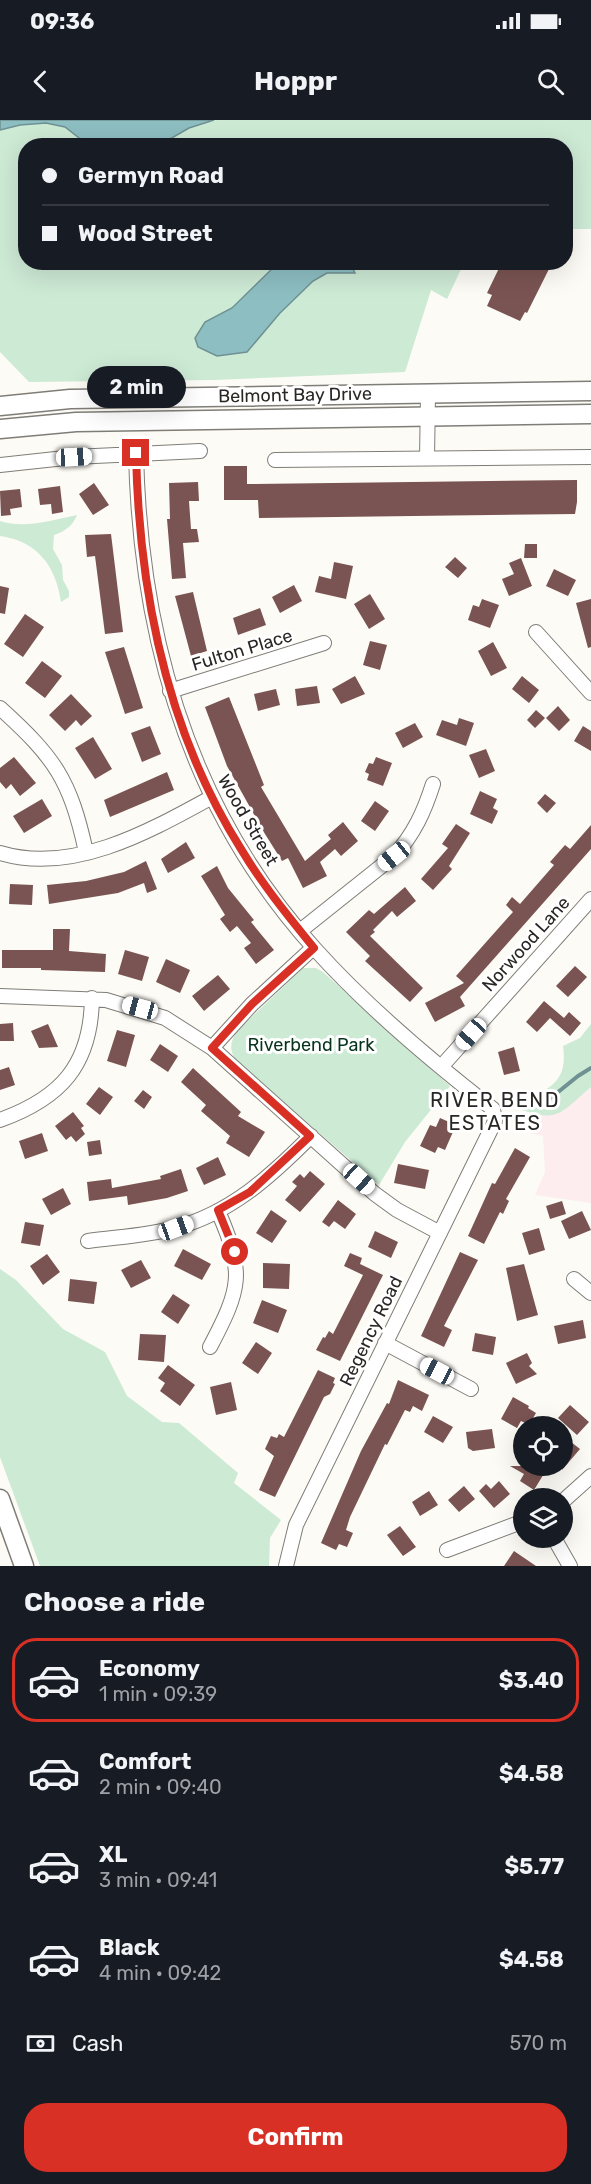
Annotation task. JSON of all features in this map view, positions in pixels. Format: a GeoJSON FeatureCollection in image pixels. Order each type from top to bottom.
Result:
{"type":"FeatureCollection","features":[{"type":"Feature","properties":{"kind":"street","name":"Belmont Bay Drive"},"geometry":{"type":"LineString","coordinates":[[0,406],[70,399],[591,391]]}},
{"type":"Feature","properties":{"kind":"street"},"geometry":{"type":"LineString","coordinates":[[427,459],[428,393]]}},
{"type":"Feature","properties":{"kind":"street","name":"Belmont Bay Drive"},"geometry":{"type":"LineString","coordinates":[[0,429],[76,422],[591,414]]}},
{"type":"Feature","properties":{"kind":"street"},"geometry":{"type":"LineString","coordinates":[[0,465],[136,453],[200,451]]}},
{"type":"Feature","properties":{"kind":"street","name":"Wood Street"},"geometry":{"type":"LineString","coordinates":[[136,453],[139,538],[155,633],[170,691],[187,741],[212,797],[254,870],[314,948],[350,985],[441,1067],[493,1109],[495,1114]]}},
{"type":"Feature","properties":{"kind":"street"},"geometry":{"type":"LineString","coordinates":[[275,460],[591,457]]}},
{"type":"Feature","properties":{"kind":"street"},"geometry":{"type":"LineString","coordinates":[[536,632],[591,693]]}},
{"type":"Feature","properties":{"kind":"street","name":"Fulton Place"},"geometry":{"type":"LineString","coordinates":[[170,691],[324,643]]}},
{"type":"Feature","properties":{"kind":"street"},"geometry":{"type":"LineString","coordinates":[[0,708],[52,759],[77,811],[86,852]]}},
{"type":"Feature","properties":{"kind":"street"},"geometry":{"type":"LineString","coordinates":[[300,931],[394,856],[406,843],[422,817],[433,784]]}},
{"type":"Feature","properties":{"kind":"street"},"geometry":{"type":"LineString","coordinates":[[0,853],[32,859],[86,852],[139,836],[212,797]]}},
{"type":"Feature","properties":{"kind":"street","name":"Norwood Lane"},"geometry":{"type":"LineString","coordinates":[[441,1067],[591,899]]}},
{"type":"Feature","properties":{"kind":"street"},"geometry":{"type":"LineString","coordinates":[[212,1048],[252,1004],[314,948]]}},
{"type":"Feature","properties":{"kind":"street"},"geometry":{"type":"LineString","coordinates":[[0,996],[92,998],[152,1012],[182,1027],[212,1048],[385,1202],[440,1233]]}},
{"type":"Feature","properties":{"kind":"street"},"geometry":{"type":"LineString","coordinates":[[0,1120],[39,1103],[69,1076],[86,1042],[92,998]]}},
{"type":"Feature","properties":{"kind":"street","name":"Regency Road"},"geometry":{"type":"LineString","coordinates":[[286,1566],[296,1525],[495,1120],[495,1114]]}},
{"type":"Feature","properties":{"kind":"street"},"geometry":{"type":"LineString","coordinates":[[88,1241],[176,1228],[218,1210],[250,1192],[310,1136]]}},
{"type":"Feature","properties":{"kind":"street"},"geometry":{"type":"LineString","coordinates":[[210,1347],[237,1285],[235,1252],[218,1210]]}},
{"type":"Feature","properties":{"kind":"street"},"geometry":{"type":"LineString","coordinates":[[574,1279],[591,1293]]}},
{"type":"Feature","properties":{"kind":"street"},"geometry":{"type":"LineString","coordinates":[[386,1343],[471,1389]]}},
{"type":"Feature","properties":{"kind":"street"},"geometry":{"type":"LineString","coordinates":[[573,1492],[591,1476]]}},
{"type":"Feature","properties":{"kind":"street"},"geometry":{"type":"LineString","coordinates":[[0,1499],[24,1566]]}},
{"type":"Feature","properties":{"kind":"street"},"geometry":{"type":"LineString","coordinates":[[447,1550],[513,1525]]}},
{"type":"Feature","properties":{"kind":"street"},"geometry":{"type":"LineString","coordinates":[[560,1548],[570,1566]]}},
{"type":"Feature","properties":{"kind":"shaded area"},"geometry":{"type":"Polygon","coordinates":[[[591,1056],[591,1203],[535,1195],[545,1172],[543,1136],[530,1133],[535,1110],[591,1056]]]}},
{"type":"Feature","properties":{"kind":"green space"},"geometry":{"type":"Polygon","coordinates":[[[214,120],[591,120],[591,229],[573,229],[573,138],[172,138],[189,128],[214,120]]]}},
{"type":"Feature","properties":{"kind":"green space"},"geometry":{"type":"Polygon","coordinates":[[[46,123],[65,127],[79,138],[18,138],[18,270],[461,270],[447,299],[431,290],[405,372],[214,380],[29,382],[0,352],[0,130],[20,125],[46,123]]]}},
{"type":"Feature","properties":{"kind":"green space"},"geometry":{"type":"Polygon","coordinates":[[[77,515],[68,528],[54,535],[53,549],[62,565],[63,580],[69,591],[69,597],[61,602],[55,577],[42,557],[24,543],[0,536],[0,521],[29,524],[77,515]]]}},
{"type":"Feature","properties":{"kind":"green space","name":"Riverbend Park"},"geometry":{"type":"Polygon","coordinates":[[[303,968],[316,968],[323,972],[450,1086],[405,1142],[379,1185],[239,1063],[232,1052],[231,1044],[237,1031],[303,968]]]}},
{"type":"Feature","properties":{"kind":"green space"},"geometry":{"type":"Polygon","coordinates":[[[591,1024],[591,1087],[565,1109],[551,1115],[531,1113],[517,1108],[558,1079],[564,1060],[563,1046],[580,1038],[591,1024]]]}},
{"type":"Feature","properties":{"kind":"green space"},"geometry":{"type":"Polygon","coordinates":[[[0,1269],[16,1280],[63,1329],[105,1352],[127,1396],[162,1422],[179,1423],[238,1473],[234,1483],[281,1520],[270,1538],[269,1566],[40,1566],[0,1457],[0,1269]]]}},
{"type":"Feature","properties":{"kind":"water"},"geometry":{"type":"Polygon","coordinates":[[[0,120],[214,120],[189,128],[172,138],[79,138],[65,127],[46,123],[20,125],[0,130],[0,120]]]}},
{"type":"Feature","properties":{"kind":"water"},"geometry":{"type":"Polygon","coordinates":[[[271,270],[354,270],[355,273],[327,273],[313,281],[280,313],[247,352],[217,356],[198,347],[195,338],[205,322],[232,308],[271,270]]]}},
{"type":"Feature","properties":{"kind":"building"},"geometry":{"type":"Polygon","coordinates":[[[498,270],[548,270],[527,313],[525,312],[520,321],[487,306],[492,295],[487,293],[498,270]]]}},
{"type":"Feature","properties":{"kind":"building"},"geometry":{"type":"Polygon","coordinates":[[[224,466],[247,466],[247,484],[577,480],[577,502],[575,514],[259,518],[258,500],[224,500],[224,466]]]}},
{"type":"Feature","properties":{"kind":"building"},"geometry":{"type":"Polygon","coordinates":[[[198,482],[199,501],[189,501],[191,529],[197,529],[199,542],[183,543],[186,578],[172,579],[167,519],[170,519],[169,483],[198,482]]]}},
{"type":"Feature","properties":{"kind":"building"},"geometry":{"type":"Polygon","coordinates":[[[94,483],[109,505],[93,515],[79,494],[94,483]]]}},
{"type":"Feature","properties":{"kind":"building"},"geometry":{"type":"Polygon","coordinates":[[[60,486],[63,512],[52,514],[51,504],[40,505],[38,489],[60,486]]]}},
{"type":"Feature","properties":{"kind":"building"},"geometry":{"type":"Polygon","coordinates":[[[20,489],[22,507],[10,509],[11,515],[1,516],[0,491],[20,489]]]}},
{"type":"Feature","properties":{"kind":"building"},"geometry":{"type":"Polygon","coordinates":[[[111,534],[123,632],[105,634],[95,556],[87,557],[85,535],[111,534]]]}},
{"type":"Feature","properties":{"kind":"building"},"geometry":{"type":"Polygon","coordinates":[[[525,544],[537,544],[537,558],[524,558],[525,544]]]}},
{"type":"Feature","properties":{"kind":"building"},"geometry":{"type":"Polygon","coordinates":[[[455,557],[467,568],[458,578],[445,567],[455,557]]]}},
{"type":"Feature","properties":{"kind":"building"},"geometry":{"type":"Polygon","coordinates":[[[521,558],[532,586],[509,596],[502,579],[514,574],[509,563],[521,558]]]}},
{"type":"Feature","properties":{"kind":"building"},"geometry":{"type":"Polygon","coordinates":[[[334,562],[353,566],[346,599],[315,592],[319,576],[331,579],[334,562]]]}},
{"type":"Feature","properties":{"kind":"building"},"geometry":{"type":"Polygon","coordinates":[[[554,569],[576,580],[568,596],[546,586],[554,569]]]}},
{"type":"Feature","properties":{"kind":"building"},"geometry":{"type":"Polygon","coordinates":[[[294,585],[302,601],[280,613],[272,597],[294,585]]]}},
{"type":"Feature","properties":{"kind":"building"},"geometry":{"type":"Polygon","coordinates":[[[0,586],[9,588],[5,614],[0,613],[0,586]]]}},
{"type":"Feature","properties":{"kind":"building"},"geometry":{"type":"Polygon","coordinates":[[[193,592],[207,651],[191,656],[175,596],[193,592]]]}},
{"type":"Feature","properties":{"kind":"building"},"geometry":{"type":"Polygon","coordinates":[[[370,594],[385,619],[369,629],[354,604],[370,594]]]}},
{"type":"Feature","properties":{"kind":"building"},"geometry":{"type":"Polygon","coordinates":[[[482,599],[499,605],[490,628],[468,620],[473,605],[479,607],[482,599]]]}},
{"type":"Feature","properties":{"kind":"building"},"geometry":{"type":"Polygon","coordinates":[[[591,599],[591,647],[588,648],[576,603],[591,599]]]}},
{"type":"Feature","properties":{"kind":"building"},"geometry":{"type":"Polygon","coordinates":[[[260,608],[266,625],[238,635],[233,618],[260,608]]]}},
{"type":"Feature","properties":{"kind":"building"},"geometry":{"type":"Polygon","coordinates":[[[25,614],[44,627],[23,657],[4,644],[25,614]]]}},
{"type":"Feature","properties":{"kind":"building"},"geometry":{"type":"Polygon","coordinates":[[[370,641],[387,645],[380,670],[363,665],[370,641]]]}},
{"type":"Feature","properties":{"kind":"building"},"geometry":{"type":"Polygon","coordinates":[[[493,642],[507,668],[491,676],[478,651],[493,642]]]}},
{"type":"Feature","properties":{"kind":"building"},"geometry":{"type":"Polygon","coordinates":[[[124,647],[143,708],[125,714],[105,652],[124,647]]]}},
{"type":"Feature","properties":{"kind":"building"},"geometry":{"type":"Polygon","coordinates":[[[42,661],[62,676],[45,698],[25,683],[42,661]]]}},
{"type":"Feature","properties":{"kind":"building"},"geometry":{"type":"Polygon","coordinates":[[[355,676],[365,694],[341,704],[332,689],[355,676]]]}},
{"type":"Feature","properties":{"kind":"building"},"geometry":{"type":"Polygon","coordinates":[[[522,676],[539,690],[529,703],[512,689],[522,676]]]}},
{"type":"Feature","properties":{"kind":"building"},"geometry":{"type":"Polygon","coordinates":[[[317,686],[320,703],[297,706],[295,689],[317,686]]]}},
{"type":"Feature","properties":{"kind":"building"},"geometry":{"type":"Polygon","coordinates":[[[276,689],[280,705],[258,711],[254,694],[276,689]]]}},
{"type":"Feature","properties":{"kind":"building"},"geometry":{"type":"Polygon","coordinates":[[[71,694],[92,716],[81,726],[76,720],[65,731],[49,715],[71,694]]]}},
{"type":"Feature","properties":{"kind":"building"},"geometry":{"type":"Polygon","coordinates":[[[229,697],[264,785],[261,787],[305,861],[331,839],[328,835],[343,822],[358,841],[341,856],[335,849],[320,862],[327,876],[303,888],[288,858],[282,861],[265,834],[227,766],[205,707],[229,697]]]}},
{"type":"Feature","properties":{"kind":"building"},"geometry":{"type":"Polygon","coordinates":[[[558,706],[570,720],[559,731],[546,718],[558,706]]]}},
{"type":"Feature","properties":{"kind":"building"},"geometry":{"type":"Polygon","coordinates":[[[536,710],[545,718],[535,728],[527,720],[536,710]]]}},
{"type":"Feature","properties":{"kind":"building"},"geometry":{"type":"Polygon","coordinates":[[[459,718],[474,723],[466,746],[436,735],[442,720],[457,725],[459,718]]]}},
{"type":"Feature","properties":{"kind":"building"},"geometry":{"type":"Polygon","coordinates":[[[415,723],[423,737],[403,748],[395,733],[415,723]]]}},
{"type":"Feature","properties":{"kind":"building"},"geometry":{"type":"Polygon","coordinates":[[[150,726],[161,754],[142,762],[131,733],[150,726]]]}},
{"type":"Feature","properties":{"kind":"building"},"geometry":{"type":"Polygon","coordinates":[[[583,726],[591,731],[591,751],[574,741],[583,726]]]}},
{"type":"Feature","properties":{"kind":"building"},"geometry":{"type":"Polygon","coordinates":[[[93,737],[112,769],[95,779],[75,748],[93,737]]]}},
{"type":"Feature","properties":{"kind":"building"},"geometry":{"type":"Polygon","coordinates":[[[486,749],[495,771],[479,778],[469,755],[486,749]]]}},
{"type":"Feature","properties":{"kind":"building"},"geometry":{"type":"Polygon","coordinates":[[[14,757],[36,783],[20,796],[11,784],[6,789],[0,782],[0,768],[14,757]]]}},
{"type":"Feature","properties":{"kind":"building"},"geometry":{"type":"Polygon","coordinates":[[[376,757],[392,763],[383,786],[367,780],[369,774],[365,772],[369,763],[373,764],[376,757]]]}},
{"type":"Feature","properties":{"kind":"building"},"geometry":{"type":"Polygon","coordinates":[[[167,772],[174,790],[110,817],[104,800],[167,772]]]}},
{"type":"Feature","properties":{"kind":"building"},"geometry":{"type":"Polygon","coordinates":[[[480,791],[497,799],[493,808],[498,811],[492,824],[470,814],[480,791]]]}},
{"type":"Feature","properties":{"kind":"building"},"geometry":{"type":"Polygon","coordinates":[[[545,794],[556,803],[547,813],[537,803],[545,794]]]}},
{"type":"Feature","properties":{"kind":"building"},"geometry":{"type":"Polygon","coordinates":[[[42,799],[52,816],[24,833],[13,816],[42,799]]]}},
{"type":"Feature","properties":{"kind":"building"},"geometry":{"type":"Polygon","coordinates":[[[375,801],[389,811],[375,831],[361,821],[375,801]]]}},
{"type":"Feature","properties":{"kind":"building"},"geometry":{"type":"Polygon","coordinates":[[[456,824],[470,833],[449,866],[452,869],[433,890],[421,879],[448,848],[442,844],[456,824]]]}},
{"type":"Feature","properties":{"kind":"building"},"geometry":{"type":"Polygon","coordinates":[[[591,825],[591,849],[460,997],[465,1006],[435,1022],[425,1003],[464,983],[456,976],[513,912],[506,905],[512,897],[520,904],[554,865],[550,862],[565,845],[570,849],[591,825]]]}},
{"type":"Feature","properties":{"kind":"building"},"geometry":{"type":"Polygon","coordinates":[[[186,842],[195,858],[168,873],[161,859],[186,842]]]}},
{"type":"Feature","properties":{"kind":"building"},"geometry":{"type":"Polygon","coordinates":[[[146,861],[157,889],[147,893],[144,883],[118,893],[49,904],[47,885],[86,881],[124,872],[146,861]]]}},
{"type":"Feature","properties":{"kind":"building"},"geometry":{"type":"Polygon","coordinates":[[[217,866],[228,888],[254,920],[251,922],[274,950],[256,964],[244,948],[251,943],[237,926],[230,932],[220,919],[225,915],[201,876],[217,866]]]}},
{"type":"Feature","properties":{"kind":"building"},"geometry":{"type":"Polygon","coordinates":[[[10,884],[33,885],[32,905],[9,904],[10,884]]]}},
{"type":"Feature","properties":{"kind":"building"},"geometry":{"type":"Polygon","coordinates":[[[405,887],[416,901],[397,917],[392,911],[370,936],[423,988],[410,1002],[365,961],[370,956],[346,932],[369,910],[374,914],[405,887]]]}},
{"type":"Feature","properties":{"kind":"building"},"geometry":{"type":"Polygon","coordinates":[[[53,929],[70,929],[69,951],[106,954],[105,972],[2,968],[2,950],[53,950],[53,929]]]}},
{"type":"Feature","properties":{"kind":"building"},"geometry":{"type":"Polygon","coordinates":[[[125,950],[149,957],[142,981],[118,974],[125,950]]]}},
{"type":"Feature","properties":{"kind":"building"},"geometry":{"type":"Polygon","coordinates":[[[166,959],[190,970],[180,993],[156,982],[166,959]]]}},
{"type":"Feature","properties":{"kind":"building"},"geometry":{"type":"Polygon","coordinates":[[[575,966],[587,977],[568,997],[556,986],[575,966]]]}},
{"type":"Feature","properties":{"kind":"building"},"geometry":{"type":"Polygon","coordinates":[[[218,975],[230,989],[204,1011],[192,996],[218,975]]]}},
{"type":"Feature","properties":{"kind":"building"},"geometry":{"type":"Polygon","coordinates":[[[544,1001],[564,1018],[569,1012],[581,1023],[570,1036],[550,1018],[537,1032],[526,1022],[544,1001]]]}},
{"type":"Feature","properties":{"kind":"building"},"geometry":{"type":"Polygon","coordinates":[[[13,1023],[14,1041],[0,1041],[0,1024],[13,1023]]]}},
{"type":"Feature","properties":{"kind":"building"},"geometry":{"type":"Polygon","coordinates":[[[48,1024],[58,1047],[39,1048],[31,1031],[48,1024]]]}},
{"type":"Feature","properties":{"kind":"building"},"geometry":{"type":"Polygon","coordinates":[[[117,1030],[135,1035],[126,1067],[107,1061],[117,1030]]]}},
{"type":"Feature","properties":{"kind":"building"},"geometry":{"type":"Polygon","coordinates":[[[160,1044],[178,1056],[168,1072],[150,1060],[160,1044]]]}},
{"type":"Feature","properties":{"kind":"building"},"geometry":{"type":"Polygon","coordinates":[[[514,1047],[520,1071],[504,1075],[498,1052],[514,1047]]]}},
{"type":"Feature","properties":{"kind":"building"},"geometry":{"type":"Polygon","coordinates":[[[9,1067],[15,1085],[0,1090],[0,1070],[9,1067]]]}},
{"type":"Feature","properties":{"kind":"building"},"geometry":{"type":"Polygon","coordinates":[[[193,1068],[241,1112],[238,1116],[265,1132],[249,1157],[226,1143],[230,1136],[201,1111],[206,1105],[181,1082],[193,1068]]]}},
{"type":"Feature","properties":{"kind":"building"},"geometry":{"type":"Polygon","coordinates":[[[99,1087],[113,1097],[100,1115],[86,1104],[99,1087]]]}},
{"type":"Feature","properties":{"kind":"building"},"geometry":{"type":"Polygon","coordinates":[[[143,1090],[152,1097],[144,1109],[134,1101],[143,1090]]]}},
{"type":"Feature","properties":{"kind":"building"},"geometry":{"type":"Polygon","coordinates":[[[73,1112],[84,1126],[81,1128],[85,1134],[76,1142],[71,1136],[66,1140],[55,1126],[73,1112]]]}},
{"type":"Feature","properties":{"kind":"building"},"geometry":{"type":"Polygon","coordinates":[[[440,1118],[456,1125],[445,1150],[438,1147],[435,1153],[420,1146],[430,1125],[436,1127],[440,1118]]]}},
{"type":"Feature","properties":{"kind":"building"},"geometry":{"type":"Polygon","coordinates":[[[42,1133],[48,1151],[25,1159],[19,1141],[42,1133]]]}},
{"type":"Feature","properties":{"kind":"building"},"geometry":{"type":"Polygon","coordinates":[[[100,1140],[102,1154],[89,1156],[87,1142],[100,1140]]]}},
{"type":"Feature","properties":{"kind":"building"},"geometry":{"type":"Polygon","coordinates":[[[515,1148],[530,1157],[506,1199],[509,1201],[503,1214],[500,1212],[484,1244],[468,1236],[492,1183],[495,1184],[515,1148]]]}},
{"type":"Feature","properties":{"kind":"building"},"geometry":{"type":"Polygon","coordinates":[[[218,1157],[226,1175],[204,1185],[196,1168],[218,1157]]]}},
{"type":"Feature","properties":{"kind":"building"},"geometry":{"type":"Polygon","coordinates":[[[398,1164],[429,1170],[425,1189],[394,1183],[398,1164]]]}},
{"type":"Feature","properties":{"kind":"building"},"geometry":{"type":"Polygon","coordinates":[[[181,1169],[188,1191],[167,1198],[128,1205],[127,1196],[89,1201],[87,1182],[111,1179],[112,1188],[161,1179],[160,1176],[181,1169]]]}},
{"type":"Feature","properties":{"kind":"building"},"geometry":{"type":"Polygon","coordinates":[[[310,1171],[325,1184],[300,1212],[285,1200],[297,1186],[292,1182],[300,1174],[304,1178],[310,1171]]]}},
{"type":"Feature","properties":{"kind":"building"},"geometry":{"type":"Polygon","coordinates":[[[63,1188],[71,1204],[51,1215],[42,1199],[63,1188]]]}},
{"type":"Feature","properties":{"kind":"building"},"geometry":{"type":"Polygon","coordinates":[[[338,1200],[356,1214],[345,1229],[334,1221],[329,1227],[322,1222],[338,1200]]]}},
{"type":"Feature","properties":{"kind":"building"},"geometry":{"type":"Polygon","coordinates":[[[562,1201],[566,1214],[550,1219],[546,1206],[562,1201]]]}},
{"type":"Feature","properties":{"kind":"building"},"geometry":{"type":"Polygon","coordinates":[[[271,1210],[287,1221],[272,1243],[256,1233],[271,1210]]]}},
{"type":"Feature","properties":{"kind":"building"},"geometry":{"type":"Polygon","coordinates":[[[582,1211],[591,1230],[569,1239],[561,1221],[582,1211]]]}},
{"type":"Feature","properties":{"kind":"building"},"geometry":{"type":"Polygon","coordinates":[[[25,1222],[44,1225],[40,1246],[21,1243],[25,1222]]]}},
{"type":"Feature","properties":{"kind":"building"},"geometry":{"type":"Polygon","coordinates":[[[539,1228],[545,1250],[529,1255],[522,1233],[539,1228]]]}},
{"type":"Feature","properties":{"kind":"building"},"geometry":{"type":"Polygon","coordinates":[[[375,1231],[398,1242],[391,1258],[368,1247],[375,1231]]]}},
{"type":"Feature","properties":{"kind":"building"},"geometry":{"type":"Polygon","coordinates":[[[183,1249],[211,1264],[202,1280],[174,1266],[183,1249]]]}},
{"type":"Feature","properties":{"kind":"building"},"geometry":{"type":"Polygon","coordinates":[[[460,1252],[478,1260],[444,1326],[452,1330],[444,1347],[421,1336],[460,1252]]]}},
{"type":"Feature","properties":{"kind":"building"},"geometry":{"type":"Polygon","coordinates":[[[350,1253],[362,1258],[360,1264],[383,1275],[340,1361],[316,1350],[329,1331],[333,1334],[363,1275],[344,1266],[350,1253]]]}},
{"type":"Feature","properties":{"kind":"building"},"geometry":{"type":"Polygon","coordinates":[[[47,1254],[60,1272],[43,1285],[30,1266],[47,1254]]]}},
{"type":"Feature","properties":{"kind":"building"},"geometry":{"type":"Polygon","coordinates":[[[141,1260],[151,1278],[131,1288],[121,1270],[141,1260]]]}},
{"type":"Feature","properties":{"kind":"building"},"geometry":{"type":"Polygon","coordinates":[[[263,1263],[290,1264],[289,1289],[263,1288],[263,1263]]]}},
{"type":"Feature","properties":{"kind":"building"},"geometry":{"type":"Polygon","coordinates":[[[524,1264],[538,1315],[517,1321],[506,1268],[524,1264]]]}},
{"type":"Feature","properties":{"kind":"building"},"geometry":{"type":"Polygon","coordinates":[[[70,1279],[97,1282],[94,1304],[68,1301],[70,1279]]]}},
{"type":"Feature","properties":{"kind":"building"},"geometry":{"type":"Polygon","coordinates":[[[173,1294],[190,1305],[178,1324],[161,1312],[173,1294]]]}},
{"type":"Feature","properties":{"kind":"building"},"geometry":{"type":"Polygon","coordinates":[[[262,1300],[287,1310],[278,1333],[253,1323],[262,1300]]]}},
{"type":"Feature","properties":{"kind":"building"},"geometry":{"type":"Polygon","coordinates":[[[583,1320],[586,1338],[558,1344],[554,1326],[583,1320]]]}},
{"type":"Feature","properties":{"kind":"building"},"geometry":{"type":"Polygon","coordinates":[[[475,1333],[496,1337],[493,1355],[472,1351],[475,1333]]]}},
{"type":"Feature","properties":{"kind":"building"},"geometry":{"type":"Polygon","coordinates":[[[140,1334],[166,1335],[164,1362],[138,1360],[140,1334]]]}},
{"type":"Feature","properties":{"kind":"building"},"geometry":{"type":"Polygon","coordinates":[[[256,1342],[272,1353],[258,1374],[242,1363],[256,1342]]]}},
{"type":"Feature","properties":{"kind":"building"},"geometry":{"type":"Polygon","coordinates":[[[527,1353],[532,1363],[529,1366],[537,1374],[516,1384],[506,1363],[527,1353]]]}},
{"type":"Feature","properties":{"kind":"building"},"geometry":{"type":"Polygon","coordinates":[[[168,1365],[195,1385],[180,1406],[160,1391],[165,1383],[158,1378],[168,1365]]]}},
{"type":"Feature","properties":{"kind":"building"},"geometry":{"type":"Polygon","coordinates":[[[318,1370],[335,1378],[333,1383],[335,1384],[330,1394],[324,1397],[275,1497],[259,1490],[274,1456],[265,1449],[271,1436],[277,1438],[279,1434],[284,1437],[318,1370]]]}},
{"type":"Feature","properties":{"kind":"building"},"geometry":{"type":"Polygon","coordinates":[[[398,1380],[429,1395],[422,1411],[413,1406],[410,1412],[405,1410],[387,1445],[385,1444],[350,1517],[346,1530],[353,1533],[347,1547],[339,1544],[336,1550],[321,1543],[361,1451],[387,1403],[389,1404],[398,1380]]]}},
{"type":"Feature","properties":{"kind":"building"},"geometry":{"type":"Polygon","coordinates":[[[231,1382],[237,1410],[216,1415],[210,1387],[231,1382]]]}},
{"type":"Feature","properties":{"kind":"building"},"geometry":{"type":"Polygon","coordinates":[[[513,1397],[536,1413],[534,1416],[513,1416],[513,1426],[501,1419],[513,1397]]]}},
{"type":"Feature","properties":{"kind":"building"},"geometry":{"type":"Polygon","coordinates":[[[570,1405],[589,1422],[577,1435],[573,1431],[573,1416],[560,1416],[570,1405]]]}},
{"type":"Feature","properties":{"kind":"building"},"geometry":{"type":"Polygon","coordinates":[[[433,1416],[453,1427],[443,1443],[424,1432],[433,1416]]]}},
{"type":"Feature","properties":{"kind":"building"},"geometry":{"type":"Polygon","coordinates":[[[492,1429],[495,1448],[473,1451],[468,1448],[466,1432],[492,1429]]]}},
{"type":"Feature","properties":{"kind":"building"},"geometry":{"type":"Polygon","coordinates":[[[573,1444],[580,1449],[573,1457],[573,1444]]]}},
{"type":"Feature","properties":{"kind":"building"},"geometry":{"type":"Polygon","coordinates":[[[523,1476],[543,1476],[535,1488],[531,1488],[520,1481],[523,1476]]]}},
{"type":"Feature","properties":{"kind":"building"},"geometry":{"type":"Polygon","coordinates":[[[499,1481],[510,1494],[494,1508],[479,1491],[486,1484],[491,1489],[499,1481]]]}},
{"type":"Feature","properties":{"kind":"building"},"geometry":{"type":"Polygon","coordinates":[[[464,1486],[475,1499],[459,1512],[448,1500],[464,1486]]]}},
{"type":"Feature","properties":{"kind":"building"},"geometry":{"type":"Polygon","coordinates":[[[429,1491],[438,1505],[420,1516],[412,1502],[429,1491]]]}},
{"type":"Feature","properties":{"kind":"building"},"geometry":{"type":"Polygon","coordinates":[[[400,1526],[416,1547],[403,1556],[387,1535],[400,1526]]]}},
{"type":"Feature","properties":{"kind":"building"},"geometry":{"type":"Polygon","coordinates":[[[514,1551],[536,1566],[504,1566],[514,1551]]]}},
{"type":"Feature","properties":{"kind":"waterway"},"geometry":{"type":"LineString","coordinates":[[542,1105],[591,1068]]}},
{"type":"Feature","properties":{"kind":"district","name":"RIVER BEND ESTATES"},"geometry":{"type":"Point","coordinates":[495,1112]}},
{"type":"Feature","properties":{"kind":"route"},"geometry":{"type":"LineString","coordinates":[[136,453],[139,538],[144,578],[155,633],[181,725],[200,772],[239,847],[273,897],[314,948],[252,1004],[212,1048],[310,1136],[281,1166],[250,1192],[218,1210],[235,1252]]}}]}
